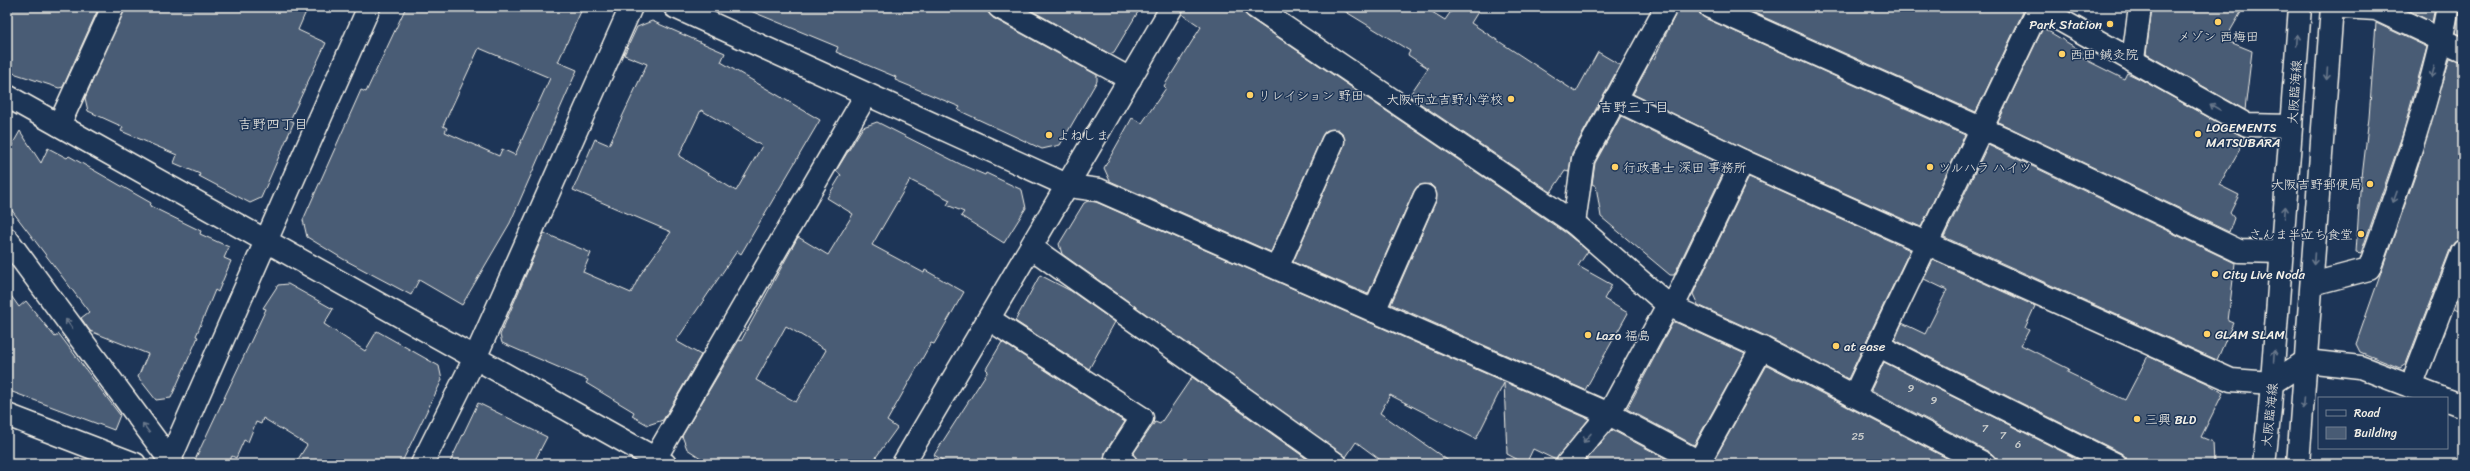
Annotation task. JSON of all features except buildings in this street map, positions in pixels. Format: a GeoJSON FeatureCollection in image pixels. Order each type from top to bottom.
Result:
{"type":"FeatureCollection","features":[{"type":"Feature","properties":{"kind":"street"},"geometry":{"type":"LineString","coordinates":[[59,125],[113,7]]}},
{"type":"Feature","properties":{"kind":"street"},"geometry":{"type":"LineString","coordinates":[[170,463],[368,7]]}},
{"type":"Feature","properties":{"kind":"street"},"geometry":{"type":"LineString","coordinates":[[422,464],[475,358],[631,7]]}},
{"type":"Feature","properties":{"kind":"street"},"geometry":{"type":"LineString","coordinates":[[675,7],[1069,186],[1099,190],[1609,414],[1700,463],[1762,348]]}},
{"type":"Feature","properties":{"kind":"street"},"geometry":{"type":"LineString","coordinates":[[999,7],[1130,80]]}},
{"type":"Feature","properties":{"kind":"street"},"geometry":{"type":"LineString","coordinates":[[903,464],[1069,186],[1172,7]]}},
{"type":"Feature","properties":{"kind":"street"},"geometry":{"type":"LineString","coordinates":[[1255,7],[1574,223],[1668,305],[1762,348],[1985,464]]}},
{"type":"Feature","properties":{"kind":"street"},"geometry":{"type":"LineString","coordinates":[[1574,223],[1583,159],[1666,7]]}},
{"type":"Feature","properties":{"kind":"street"},"geometry":{"type":"LineString","coordinates":[[1710,7],[2003,138],[2239,251],[2282,252]]}},
{"type":"Feature","properties":{"kind":"street"},"geometry":{"type":"LineString","coordinates":[[1854,396],[1879,346],[1926,242],[2038,7],[2247,125],[2291,126]]}},
{"type":"Feature","properties":{"kind":"street"},"geometry":{"type":"LineString","coordinates":[[2133,60],[2140,7]]}},
{"type":"Feature","properties":{"kind":"street","name":"大阪臨海線"},"geometry":{"type":"LineString","coordinates":[[2264,464],[2272,383],[2300,7]]}},
{"type":"Feature","properties":{"kind":"street"},"geometry":{"type":"LineString","coordinates":[[2298,464],[2332,7]]}},
{"type":"Feature","properties":{"kind":"street"},"geometry":{"type":"LineString","coordinates":[[2342,7],[2376,9],[2441,41],[2463,50]]}},
{"type":"Feature","properties":{"kind":"street"},"geometry":{"type":"LineString","coordinates":[[2312,284],[2369,269],[2412,150],[2441,41],[2448,7]]}},
{"type":"Feature","properties":{"kind":"street"},"geometry":{"type":"LineString","coordinates":[[7,96],[475,358],[657,462],[866,95]]}},
{"type":"Feature","properties":{"kind":"street"},"geometry":{"type":"LineString","coordinates":[[1615,99],[1743,161],[2231,380],[2272,383],[2306,361],[2360,367],[2438,397]]}},
{"type":"Feature","properties":{"kind":"street"},"geometry":{"type":"LineString","coordinates":[[1277,268],[1333,141]]}},
{"type":"Feature","properties":{"kind":"street"},"geometry":{"type":"LineString","coordinates":[[1567,464],[1609,414],[1668,305],[1678,296],[1743,161]]}},
{"type":"Feature","properties":{"kind":"street"},"geometry":{"type":"LineString","coordinates":[[1374,311],[1425,196]]}},
{"type":"Feature","properties":{"kind":"street"},"geometry":{"type":"LineString","coordinates":[[7,239],[170,463]]}},
{"type":"Feature","properties":{"kind":"street"},"geometry":{"type":"LineString","coordinates":[[1032,248],[1336,464]]}},
{"type":"Feature","properties":{"kind":"street"},"geometry":{"type":"LineString","coordinates":[[2411,387],[2463,251]]}},
{"type":"Feature","properties":{"kind":"street"},"geometry":{"type":"LineString","coordinates":[[989,319],[1142,418],[1116,458],[1126,464]]}},
{"type":"Feature","properties":{"kind":"street"},"geometry":{"type":"LineString","coordinates":[[1879,346],[2115,464]]}},
{"type":"Feature","properties":{"kind":"street"},"geometry":{"type":"LineString","coordinates":[[2448,400],[2463,406]]}},
{"type":"Feature","properties":{"kind":"street"},"geometry":{"type":"LineString","coordinates":[[7,415],[135,464]]}},
{"type":"Feature","properties":{"kind":"street"},"geometry":{"type":"LineString","coordinates":[[145,464],[170,463]]}},
{"type":"Feature","properties":{"kind":"place","name":"メゾン 西梅田"},"geometry":{"type":"Point","coordinates":[2218,22]}},
{"type":"Feature","properties":{"kind":"place","name":"Park Station"},"geometry":{"type":"Point","coordinates":[2110,24]}},
{"type":"Feature","properties":{"kind":"place","name":"西田 鍼灸院"},"geometry":{"type":"Point","coordinates":[2062,54]}},
{"type":"Feature","properties":{"kind":"place","name":"リレイション 野田"},"geometry":{"type":"Point","coordinates":[1250,95]}},
{"type":"Feature","properties":{"kind":"place","name":"大阪市立吉野小学校"},"geometry":{"type":"Point","coordinates":[1511,99]}},
{"type":"Feature","properties":{"kind":"place","name":"LOGEMENTS MATSUBARA"},"geometry":{"type":"Point","coordinates":[2198,134]}},
{"type":"Feature","properties":{"kind":"place","name":"よねしま"},"geometry":{"type":"Point","coordinates":[1049,135]}},
{"type":"Feature","properties":{"kind":"place","name":"行政書士 深田 事務所"},"geometry":{"type":"Point","coordinates":[1615,167]}},
{"type":"Feature","properties":{"kind":"place","name":"ツルハラ ハイツ"},"geometry":{"type":"Point","coordinates":[1930,167]}},
{"type":"Feature","properties":{"kind":"place","name":"大阪吉野郵便局"},"geometry":{"type":"Point","coordinates":[2370,184]}},
{"type":"Feature","properties":{"kind":"place","name":"さんま半立ち食堂"},"geometry":{"type":"Point","coordinates":[2361,234]}},
{"type":"Feature","properties":{"kind":"place","name":"City Live Noda"},"geometry":{"type":"Point","coordinates":[2215,274]}},
{"type":"Feature","properties":{"kind":"place","name":"GLAM SLAM"},"geometry":{"type":"Point","coordinates":[2207,334]}},
{"type":"Feature","properties":{"kind":"place","name":"Lazo 福島"},"geometry":{"type":"Point","coordinates":[1588,335]}},
{"type":"Feature","properties":{"kind":"place","name":"at ease"},"geometry":{"type":"Point","coordinates":[1836,346]}},
{"type":"Feature","properties":{"kind":"place","name":"三興 BLD"},"geometry":{"type":"Point","coordinates":[2137,419]}},
{"type":"Feature","properties":{"kind":"district","name":"吉野三丁目"},"geometry":{"type":"Point","coordinates":[1634,107]}},
{"type":"Feature","properties":{"kind":"district","name":"吉野四丁目"},"geometry":{"type":"Point","coordinates":[273,124]}}]}
